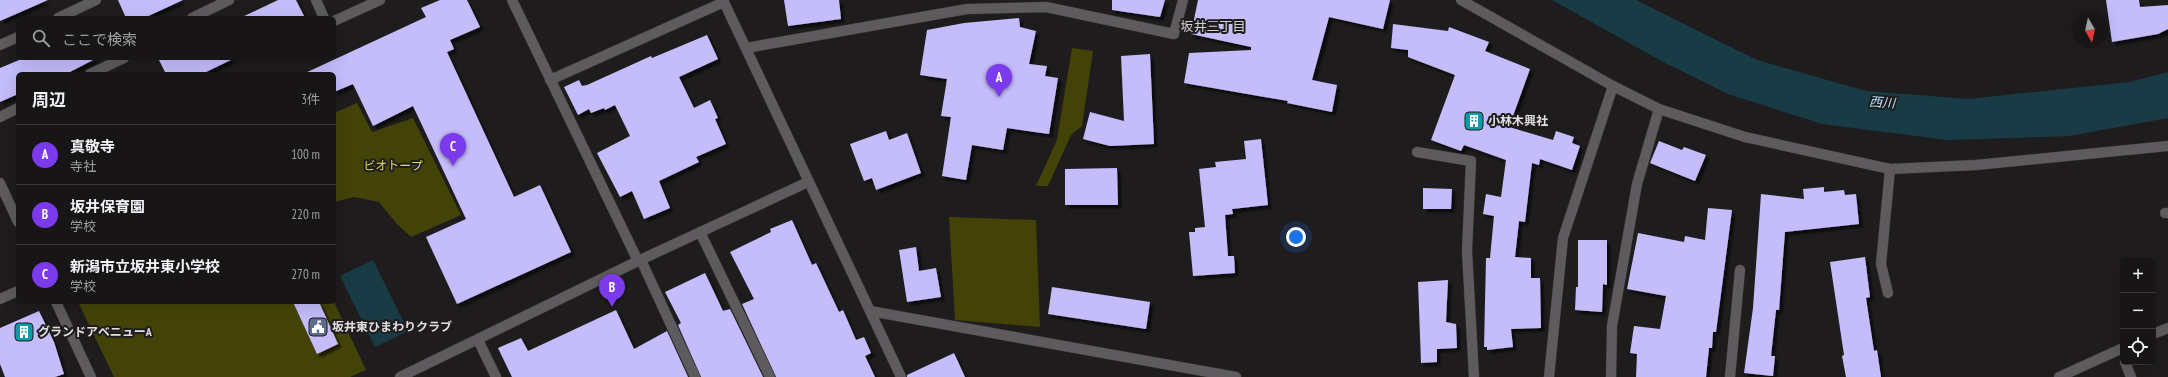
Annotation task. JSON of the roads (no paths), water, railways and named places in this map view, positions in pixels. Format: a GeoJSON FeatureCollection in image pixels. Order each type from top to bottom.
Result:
{"type":"FeatureCollection","features":[{"type":"Feature","properties":{"kind":"street"},"geometry":{"type":"LineString","coordinates":[[62,16],[96,0]]}},
{"type":"Feature","properties":{"kind":"street"},"geometry":{"type":"LineString","coordinates":[[196,16],[229,0]]}},
{"type":"Feature","properties":{"kind":"street"},"geometry":{"type":"LineString","coordinates":[[316,0],[323,16]]}},
{"type":"Feature","properties":{"kind":"street"},"geometry":{"type":"LineString","coordinates":[[336,20],[380,0]]}},
{"type":"Feature","properties":{"kind":"street"},"geometry":{"type":"LineString","coordinates":[[512,0],[695,377]]}},
{"type":"Feature","properties":{"kind":"street"},"geometry":{"type":"LineString","coordinates":[[746,48],[967,9],[1047,4],[1174,34],[1183,0]]}},
{"type":"Feature","properties":{"kind":"street"},"geometry":{"type":"LineString","coordinates":[[1461,0],[1612,86],[1659,109],[1746,137],[1890,170],[1976,165],[2168,146]]}},
{"type":"Feature","properties":{"kind":"street"},"geometry":{"type":"LineString","coordinates":[[550,80],[724,1],[901,377]]}},
{"type":"Feature","properties":{"kind":"street"},"geometry":{"type":"LineString","coordinates":[[0,45],[16,38]]}},
{"type":"Feature","properties":{"kind":"street"},"geometry":{"type":"LineString","coordinates":[[94,72],[120,60]]}},
{"type":"Feature","properties":{"kind":"street"},"geometry":{"type":"LineString","coordinates":[[1549,377],[1563,238],[1612,86]]}},
{"type":"Feature","properties":{"kind":"street"},"geometry":{"type":"LineString","coordinates":[[0,117],[16,109]]}},
{"type":"Feature","properties":{"kind":"street"},"geometry":{"type":"LineString","coordinates":[[1611,377],[1612,326],[1637,184],[1659,109]]}},
{"type":"Feature","properties":{"kind":"street"},"geometry":{"type":"LineString","coordinates":[[1417,152],[1471,161],[1467,251],[1474,377]]}},
{"type":"Feature","properties":{"kind":"street"},"geometry":{"type":"LineString","coordinates":[[1888,293],[1881,264],[1890,170]]}},
{"type":"Feature","properties":{"kind":"street"},"geometry":{"type":"LineString","coordinates":[[400,377],[639,260],[808,182]]}},
{"type":"Feature","properties":{"kind":"street"},"geometry":{"type":"LineString","coordinates":[[0,183],[16,218]]}},
{"type":"Feature","properties":{"kind":"street"},"geometry":{"type":"LineString","coordinates":[[700,232],[770,377]]}},
{"type":"Feature","properties":{"kind":"street"},"geometry":{"type":"LineString","coordinates":[[1730,377],[1740,270]]}},
{"type":"Feature","properties":{"kind":"street"},"geometry":{"type":"LineString","coordinates":[[0,299],[16,292]]}},
{"type":"Feature","properties":{"kind":"street"},"geometry":{"type":"LineString","coordinates":[[57,304],[91,377]]}},
{"type":"Feature","properties":{"kind":"street"},"geometry":{"type":"LineString","coordinates":[[870,311],[1236,377]]}},
{"type":"Feature","properties":{"kind":"street"},"geometry":{"type":"LineString","coordinates":[[2156,333],[2168,328]]}},
{"type":"Feature","properties":{"kind":"street"},"geometry":{"type":"LineString","coordinates":[[478,340],[496,377]]}},
{"type":"Feature","properties":{"kind":"street"},"geometry":{"type":"LineString","coordinates":[[2059,377],[2120,353]]}},
{"type":"Feature","properties":{"kind":"street"},"geometry":{"type":"LineString","coordinates":[[2126,365],[2132,377]]}},
{"type":"Feature","properties":{"kind":"water","name":"西川"},"geometry":{"type":"Polygon","coordinates":[[[1552,0],[1636,0],[1757,60],[1866,91],[1968,99],[2130,82],[2168,72],[2168,118],[2069,136],[1948,140],[1822,124],[1728,94],[1663,62],[1552,0]]]}},
{"type":"Feature","properties":{"kind":"water"},"geometry":{"type":"Polygon","coordinates":[[[373,260],[408,331],[375,347],[340,276],[373,260]]]}},
{"type":"Feature","properties":{"kind":"place","name":"真敬寺"},"geometry":{"type":"Point","coordinates":[999,97]}},
{"type":"Feature","properties":{"kind":"place","name":"小林木興社"},"geometry":{"type":"Point","coordinates":[1474,121]}},
{"type":"Feature","properties":{"kind":"place","name":"新潟市立坂井東小学校"},"geometry":{"type":"Point","coordinates":[453,166]}},
{"type":"Feature","properties":{"kind":"place","name":"坂井保育園"},"geometry":{"type":"Point","coordinates":[612,307]}},
{"type":"Feature","properties":{"kind":"place","name":"坂井東ひまわりクラブ"},"geometry":{"type":"Point","coordinates":[318,327]}},
{"type":"Feature","properties":{"kind":"place","name":"グランドアベニューA"},"geometry":{"type":"Point","coordinates":[24,332]}},
{"type":"Feature","properties":{"kind":"district","name":"坂井三丁目"},"geometry":{"type":"Point","coordinates":[1213,26]}},
{"type":"Feature","properties":{"kind":"park label","name":"ビオトープ"},"geometry":{"type":"Point","coordinates":[393,166]}}]}
